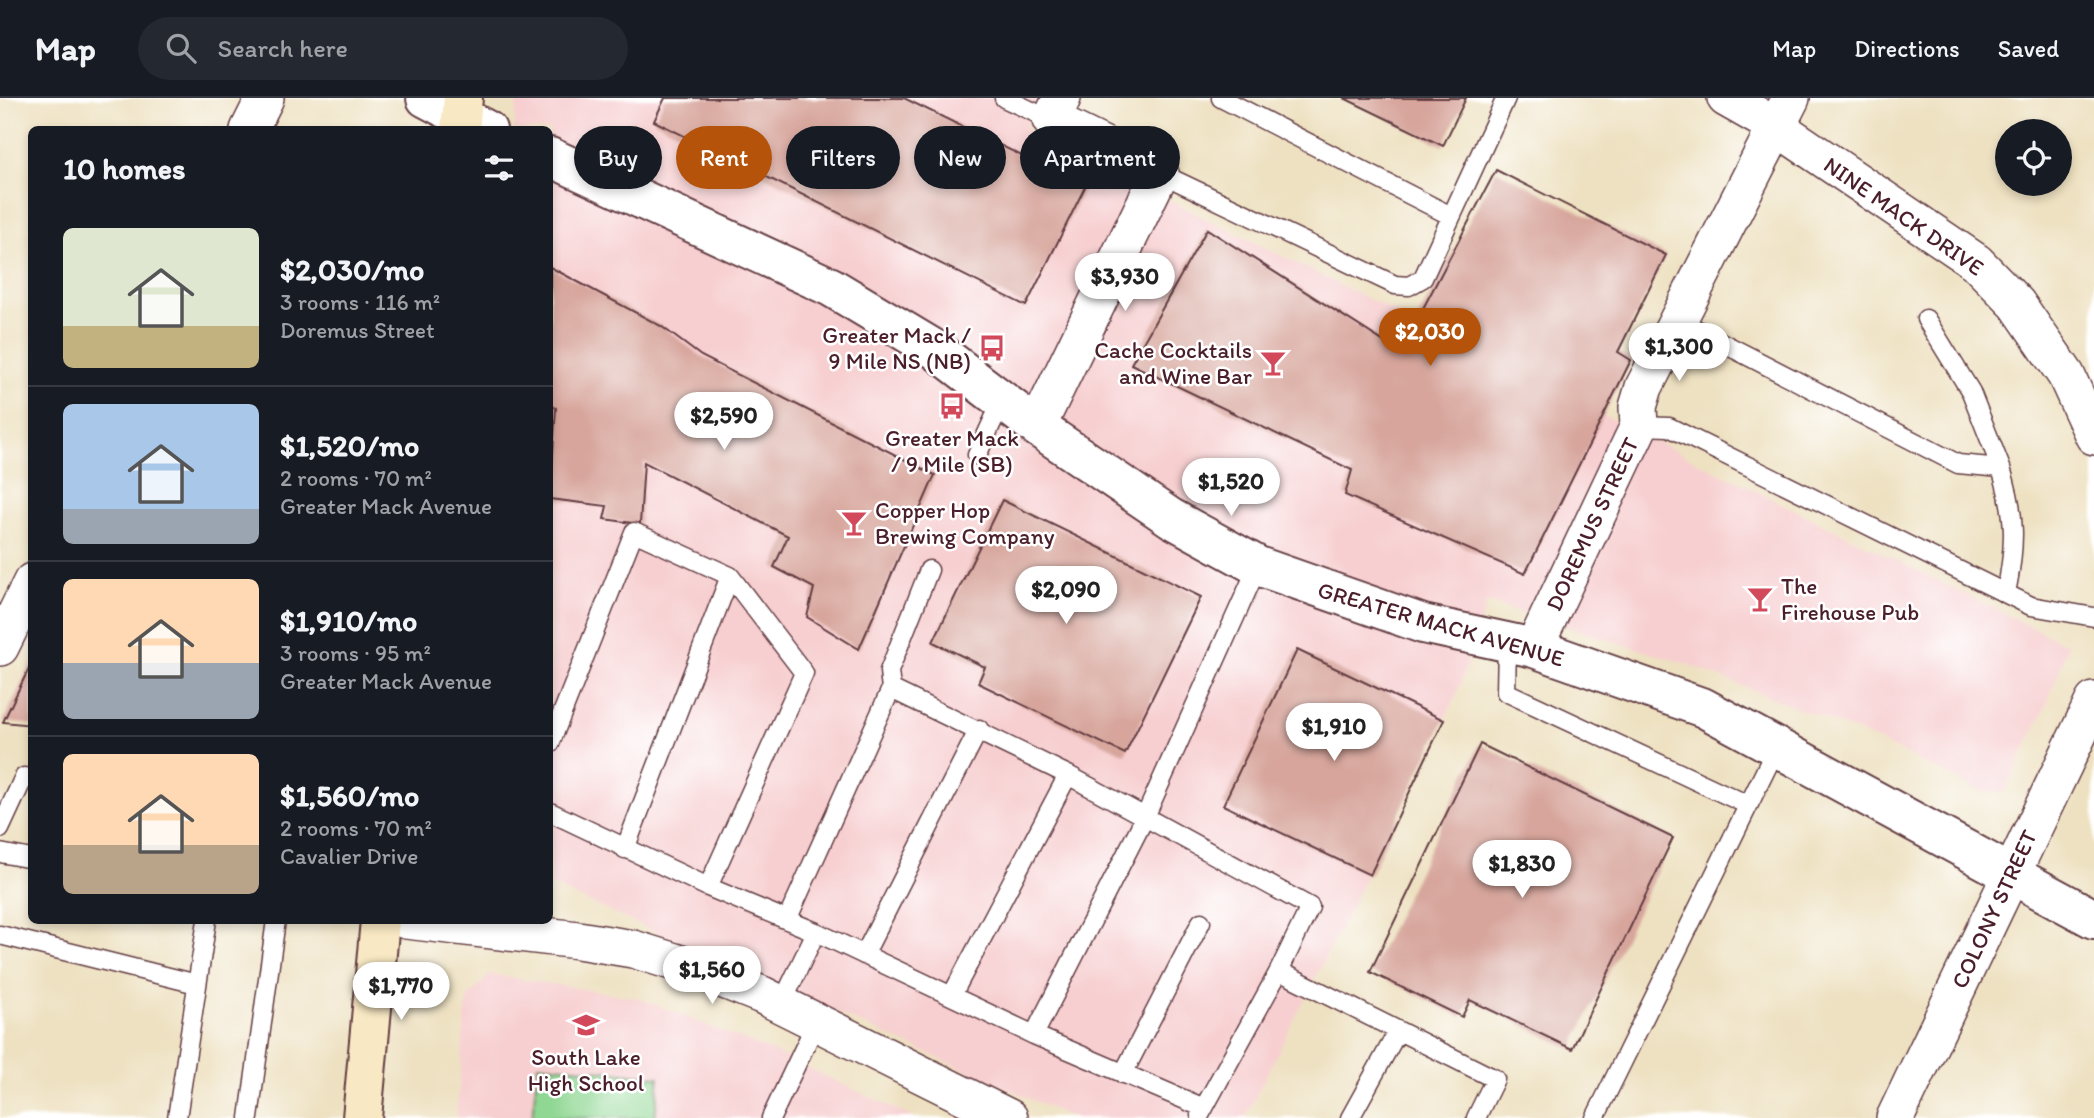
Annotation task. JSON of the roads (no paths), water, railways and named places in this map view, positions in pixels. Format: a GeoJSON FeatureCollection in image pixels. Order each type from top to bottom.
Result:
{"type":"FeatureCollection","features":[{"type":"Feature","properties":{"kind":"main road"},"geometry":{"type":"LineString","coordinates":[[362,1118],[380,924]]}},
{"type":"Feature","properties":{"kind":"street"},"geometry":{"type":"LineString","coordinates":[[251,126],[265,98]]}},
{"type":"Feature","properties":{"kind":"street"},"geometry":{"type":"LineString","coordinates":[[426,98],[468,119]]}},
{"type":"Feature","properties":{"kind":"street","name":"NINE MACK DRIVE"},"geometry":{"type":"LineString","coordinates":[[1726,98],[1784,113],[1976,262],[2017,304],[2059,365],[2094,435]]}},
{"type":"Feature","properties":{"kind":"street"},"geometry":{"type":"LineString","coordinates":[[1056,109],[1084,126]]}},
{"type":"Feature","properties":{"kind":"street","name":"DOREMUS STREET"},"geometry":{"type":"LineString","coordinates":[[1520,646],[1639,426],[1638,407],[1644,387],[1784,113]]}},
{"type":"Feature","properties":{"kind":"street","name":"GREATER MACK AVENUE"},"geometry":{"type":"LineString","coordinates":[[553,159],[831,287],[936,350],[1037,427],[1171,519],[1258,566],[1423,624],[1520,646],[1704,708],[2094,919]]}},
{"type":"Feature","properties":{"kind":"street"},"geometry":{"type":"LineString","coordinates":[[1037,427],[1152,189]]}},
{"type":"Feature","properties":{"kind":"street"},"geometry":{"type":"LineString","coordinates":[[0,647],[28,590]]}},
{"type":"Feature","properties":{"kind":"street"},"geometry":{"type":"LineString","coordinates":[[2075,739],[2094,689]]}},
{"type":"Feature","properties":{"kind":"street","name":"COLONY STREET"},"geometry":{"type":"LineString","coordinates":[[1896,1115],[2094,701]]}},
{"type":"Feature","properties":{"kind":"street"},"geometry":{"type":"LineString","coordinates":[[437,924],[633,949],[694,968],[781,1005],[1009,1118]]}},
{"type":"Feature","properties":{"kind":"lane"},"geometry":{"type":"LineString","coordinates":[[1004,98],[1056,109]]}},
{"type":"Feature","properties":{"kind":"lane"},"geometry":{"type":"LineString","coordinates":[[1221,98],[1451,216]]}},
{"type":"Feature","properties":{"kind":"lane"},"geometry":{"type":"LineString","coordinates":[[1180,183],[1395,285],[1409,286],[1423,278],[1506,98]]}},
{"type":"Feature","properties":{"kind":"lane"},"geometry":{"type":"LineString","coordinates":[[1926,319],[1971,392],[2001,468],[2014,522],[2015,550],[2006,593]]}},
{"type":"Feature","properties":{"kind":"lane"},"geometry":{"type":"LineString","coordinates":[[1678,320],[1958,464],[2001,468]]}},
{"type":"Feature","properties":{"kind":"lane"},"geometry":{"type":"LineString","coordinates":[[977,455],[1002,401]]}},
{"type":"Feature","properties":{"kind":"lane"},"geometry":{"type":"LineString","coordinates":[[1639,426],[1669,427],[2047,611],[2094,617]]}},
{"type":"Feature","properties":{"kind":"lane"},"geometry":{"type":"LineString","coordinates":[[553,736],[634,532],[730,576],[804,673],[708,887]]}},
{"type":"Feature","properties":{"kind":"lane"},"geometry":{"type":"LineString","coordinates":[[1034,1035],[1146,817],[1258,566]]}},
{"type":"Feature","properties":{"kind":"lane"},"geometry":{"type":"LineString","coordinates":[[787,920],[891,689],[889,670],[929,570]]}},
{"type":"Feature","properties":{"kind":"lane"},"geometry":{"type":"LineString","coordinates":[[625,849],[730,576]]}},
{"type":"Feature","properties":{"kind":"lane"},"geometry":{"type":"LineString","coordinates":[[1520,646],[1506,692],[1748,805]]}},
{"type":"Feature","properties":{"kind":"lane"},"geometry":{"type":"LineString","coordinates":[[553,813],[708,887],[816,932],[1123,1074],[1201,1113],[1279,971],[1310,908],[1068,775],[979,729],[891,689]]}},
{"type":"Feature","properties":{"kind":"lane"},"geometry":{"type":"LineString","coordinates":[[864,955],[979,729]]}},
{"type":"Feature","properties":{"kind":"lane"},"geometry":{"type":"LineString","coordinates":[[1595,1118],[1777,747]]}},
{"type":"Feature","properties":{"kind":"lane"},"geometry":{"type":"LineString","coordinates":[[952,995],[1068,775]]}},
{"type":"Feature","properties":{"kind":"lane"},"geometry":{"type":"LineString","coordinates":[[0,830],[6,801],[24,777],[28,778]]}},
{"type":"Feature","properties":{"kind":"lane"},"geometry":{"type":"LineString","coordinates":[[0,853],[28,858]]}},
{"type":"Feature","properties":{"kind":"lane"},"geometry":{"type":"LineString","coordinates":[[1123,1074],[1200,922]]}},
{"type":"Feature","properties":{"kind":"lane"},"geometry":{"type":"LineString","coordinates":[[177,1118],[206,924]]}},
{"type":"Feature","properties":{"kind":"lane"},"geometry":{"type":"LineString","coordinates":[[249,1118],[275,924]]}},
{"type":"Feature","properties":{"kind":"lane"},"geometry":{"type":"LineString","coordinates":[[781,1005],[816,932]]}},
{"type":"Feature","properties":{"kind":"lane"},"geometry":{"type":"LineString","coordinates":[[0,934],[197,984]]}},
{"type":"Feature","properties":{"kind":"lane"},"geometry":{"type":"LineString","coordinates":[[1279,971],[1495,1079],[1476,1118]]}},
{"type":"Feature","properties":{"kind":"lane"},"geometry":{"type":"LineString","coordinates":[[771,1118],[816,1023]]}},
{"type":"Feature","properties":{"kind":"lane"},"geometry":{"type":"LineString","coordinates":[[1350,1118],[1398,1031]]}},
{"type":"Feature","properties":{"kind":"place","name":"Greater Mack / 9 Mile NS (NB)"},"geometry":{"type":"Point","coordinates":[992,348]}},
{"type":"Feature","properties":{"kind":"place","name":"Cache Cocktails and Wine Bar"},"geometry":{"type":"Point","coordinates":[1273,363]}},
{"type":"Feature","properties":{"kind":"place","name":"Greater Mack / 9 Mile (SB)"},"geometry":{"type":"Point","coordinates":[952,406]}},
{"type":"Feature","properties":{"kind":"place","name":"Copper Hop Brewing Company"},"geometry":{"type":"Point","coordinates":[854,523]}},
{"type":"Feature","properties":{"kind":"place","name":"The Firehouse Pub"},"geometry":{"type":"Point","coordinates":[1760,599]}},
{"type":"Feature","properties":{"kind":"place","name":"South Lake High School"},"geometry":{"type":"Point","coordinates":[586,1025]}}]}
